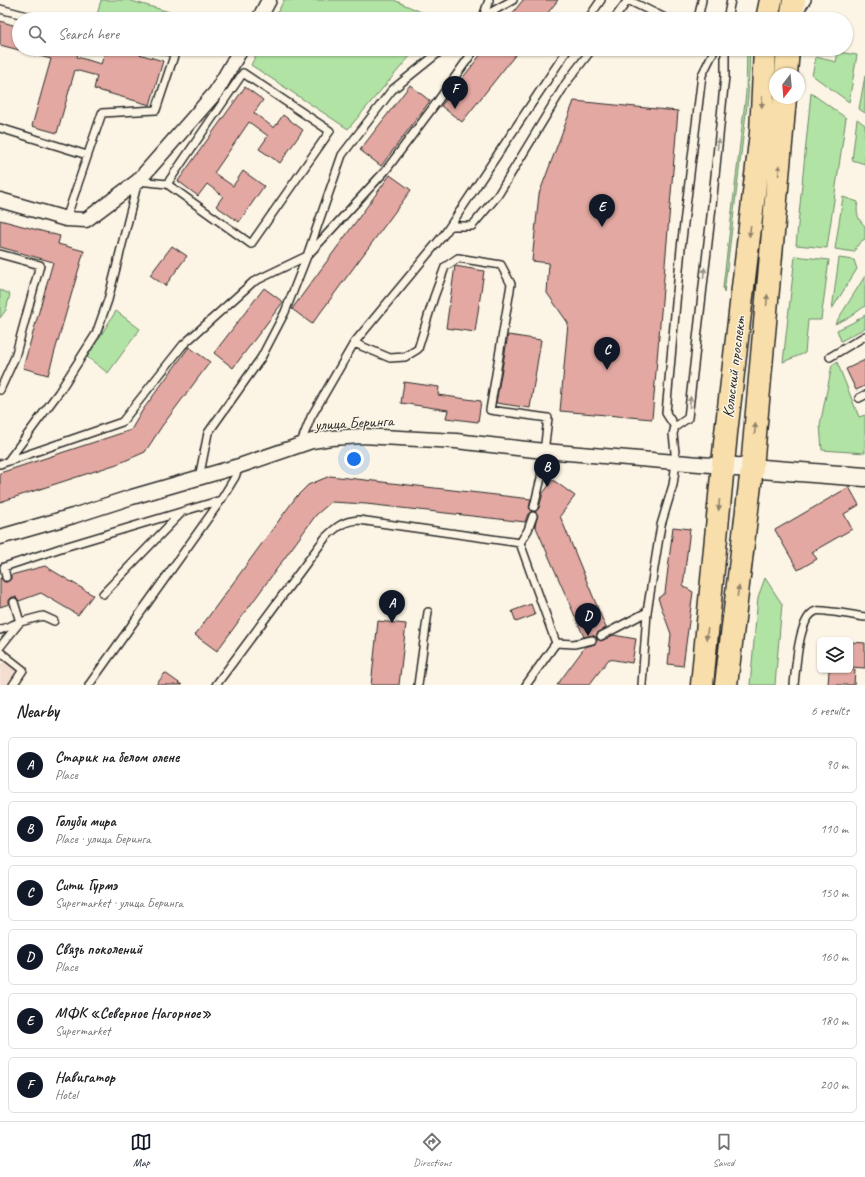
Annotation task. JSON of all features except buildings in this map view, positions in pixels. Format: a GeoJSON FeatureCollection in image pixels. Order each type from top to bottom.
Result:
{"type":"FeatureCollection","features":[{"type":"Feature","properties":{"kind":"main road"},"geometry":{"type":"LineString","coordinates":[[768,12],[771,0]]}},
{"type":"Feature","properties":{"kind":"main road"},"geometry":{"type":"LineString","coordinates":[[791,12],[794,0]]}},
{"type":"Feature","properties":{"kind":"main road","name":"Кольский проспект"},"geometry":{"type":"LineString","coordinates":[[702,685],[723,466],[761,133],[765,56]]}},
{"type":"Feature","properties":{"kind":"main road"},"geometry":{"type":"LineString","coordinates":[[786,68],[787,56]]}},
{"type":"Feature","properties":{"kind":"main road","name":"Кольский проспект"},"geometry":{"type":"LineString","coordinates":[[726,685],[752,468],[784,104]]}},
{"type":"Feature","properties":{"kind":"street"},"geometry":{"type":"LineString","coordinates":[[263,12],[269,0]]}},
{"type":"Feature","properties":{"kind":"street"},"geometry":{"type":"LineString","coordinates":[[0,200],[66,219],[86,220],[138,181],[216,92],[237,56]]}},
{"type":"Feature","properties":{"kind":"street","name":"улица Беринга"},"geometry":{"type":"LineString","coordinates":[[0,537],[239,466],[312,441],[331,438],[362,436],[456,441],[544,451],[723,466]]}},
{"type":"Feature","properties":{"kind":"street"},"geometry":{"type":"LineString","coordinates":[[723,466],[865,476]]}},
{"type":"Feature","properties":{"kind":"lane"},"geometry":{"type":"LineString","coordinates":[[485,12],[489,0]]}},
{"type":"Feature","properties":{"kind":"lane"},"geometry":{"type":"LineString","coordinates":[[493,12],[513,0]]}},
{"type":"Feature","properties":{"kind":"lane"},"geometry":{"type":"LineString","coordinates":[[593,12],[601,0]]}},
{"type":"Feature","properties":{"kind":"lane"},"geometry":{"type":"LineString","coordinates":[[619,12],[628,0],[653,12]]}},
{"type":"Feature","properties":{"kind":"lane"},"geometry":{"type":"LineString","coordinates":[[699,12],[702,0]]}},
{"type":"Feature","properties":{"kind":"lane"},"geometry":{"type":"LineString","coordinates":[[728,12],[731,0]]}},
{"type":"Feature","properties":{"kind":"lane"},"geometry":{"type":"LineString","coordinates":[[799,12],[807,0]]}},
{"type":"Feature","properties":{"kind":"lane"},"geometry":{"type":"LineString","coordinates":[[0,9],[12,12]]}},
{"type":"Feature","properties":{"kind":"lane"},"geometry":{"type":"LineString","coordinates":[[66,219],[102,113],[156,110],[174,56]]}},
{"type":"Feature","properties":{"kind":"lane"},"geometry":{"type":"LineString","coordinates":[[199,478],[208,433],[261,358],[286,312],[342,155],[392,90],[434,56]]}},
{"type":"Feature","properties":{"kind":"lane"},"geometry":{"type":"LineString","coordinates":[[0,464],[122,422],[183,345],[253,282],[307,256],[386,170],[470,56]]}},
{"type":"Feature","properties":{"kind":"lane"},"geometry":{"type":"LineString","coordinates":[[300,445],[311,417],[354,343],[451,226],[563,56]]}},
{"type":"Feature","properties":{"kind":"lane"},"geometry":{"type":"LineString","coordinates":[[451,226],[472,226],[494,200],[566,83],[587,56]]}},
{"type":"Feature","properties":{"kind":"lane"},"geometry":{"type":"LineString","coordinates":[[675,427],[666,413],[681,248],[702,75],[712,56]]}},
{"type":"Feature","properties":{"kind":"lane"},"geometry":{"type":"LineString","coordinates":[[642,685],[647,612],[661,525],[673,485],[676,462],[673,434],[675,427],[688,418],[714,185],[725,76],[725,56]]}},
{"type":"Feature","properties":{"kind":"lane"},"geometry":{"type":"LineString","coordinates":[[8,461],[59,392],[96,334],[108,300],[138,181],[167,184],[251,244],[330,132],[243,73],[167,184]]}},
{"type":"Feature","properties":{"kind":"lane"},"geometry":{"type":"LineString","coordinates":[[0,128],[87,156]]}},
{"type":"Feature","properties":{"kind":"lane"},"geometry":{"type":"LineString","coordinates":[[0,254],[40,265],[16,357],[0,390]]}},
{"type":"Feature","properties":{"kind":"lane"},"geometry":{"type":"LineString","coordinates":[[354,343],[390,358],[405,357],[418,348],[445,267],[458,258],[501,265],[511,284],[490,410],[548,418],[541,478],[534,507]]}},
{"type":"Feature","properties":{"kind":"lane"},"geometry":{"type":"LineString","coordinates":[[830,357],[865,336]]}},
{"type":"Feature","properties":{"kind":"lane"},"geometry":{"type":"LineString","coordinates":[[89,685],[221,500],[235,478],[239,466]]}},
{"type":"Feature","properties":{"kind":"lane"},"geometry":{"type":"LineString","coordinates":[[6,577],[4,567],[221,500]]}},
{"type":"Feature","properties":{"kind":"lane"},"geometry":{"type":"LineString","coordinates":[[103,594],[183,512]]}},
{"type":"Feature","properties":{"kind":"lane"},"geometry":{"type":"LineString","coordinates":[[520,543],[528,530],[533,516]]}},
{"type":"Feature","properties":{"kind":"lane"},"geometry":{"type":"LineString","coordinates":[[216,685],[325,538],[344,522],[360,520],[520,543]]}},
{"type":"Feature","properties":{"kind":"lane"},"geometry":{"type":"LineString","coordinates":[[520,543],[556,643]]}},
{"type":"Feature","properties":{"kind":"lane"},"geometry":{"type":"LineString","coordinates":[[14,602],[20,622]]}},
{"type":"Feature","properties":{"kind":"lane"},"geometry":{"type":"LineString","coordinates":[[794,685],[801,631],[810,614],[817,610],[865,617]]}},
{"type":"Feature","properties":{"kind":"lane"},"geometry":{"type":"LineString","coordinates":[[418,685],[428,612]]}},
{"type":"Feature","properties":{"kind":"lane"},"geometry":{"type":"LineString","coordinates":[[601,636],[647,612]]}},
{"type":"Feature","properties":{"kind":"lane"},"geometry":{"type":"LineString","coordinates":[[0,630],[20,622],[43,616],[54,621]]}},
{"type":"Feature","properties":{"kind":"lane"},"geometry":{"type":"LineString","coordinates":[[0,647],[20,622]]}},
{"type":"Feature","properties":{"kind":"lane"},"geometry":{"type":"LineString","coordinates":[[556,643],[574,644],[592,640]]}},
{"type":"Feature","properties":{"kind":"lane"},"geometry":{"type":"LineString","coordinates":[[526,685],[556,643]]}},
{"type":"Feature","properties":{"kind":"lane"},"geometry":{"type":"LineString","coordinates":[[0,652],[23,670],[13,685]]}},
{"type":"Feature","properties":{"kind":"shaded area"},"geometry":{"type":"Polygon","coordinates":[[[10,657],[21,671],[11,685],[0,685],[0,664],[10,657]]]}},
{"type":"Feature","properties":{"kind":"green space"},"geometry":{"type":"Polygon","coordinates":[[[101,0],[128,0],[170,12],[98,12],[101,0]]]}},
{"type":"Feature","properties":{"kind":"green space"},"geometry":{"type":"Polygon","coordinates":[[[284,0],[394,0],[421,12],[278,12],[284,0]]]}},
{"type":"Feature","properties":{"kind":"green space"},"geometry":{"type":"Polygon","coordinates":[[[857,55],[849,102],[812,75],[816,57],[836,62],[837,56],[857,55]]]}},
{"type":"Feature","properties":{"kind":"green space"},"geometry":{"type":"Polygon","coordinates":[[[256,56],[410,56],[348,129],[251,65],[256,56]]]}},
{"type":"Feature","properties":{"kind":"green space"},"geometry":{"type":"Polygon","coordinates":[[[747,56],[750,56],[748,97],[724,293],[723,287],[746,93],[747,56]]]}},
{"type":"Feature","properties":{"kind":"green space"},"geometry":{"type":"Polygon","coordinates":[[[865,76],[865,113],[859,109],[865,76]]]}},
{"type":"Feature","properties":{"kind":"green space"},"geometry":{"type":"Polygon","coordinates":[[[811,93],[846,118],[827,248],[796,245],[811,93]]]}},
{"type":"Feature","properties":{"kind":"green space"},"geometry":{"type":"Polygon","coordinates":[[[857,119],[865,125],[865,164],[852,160],[857,119]]]}},
{"type":"Feature","properties":{"kind":"green space"},"geometry":{"type":"Polygon","coordinates":[[[843,197],[858,202],[858,215],[860,221],[865,226],[865,239],[858,244],[854,252],[835,249],[843,197]]]}},
{"type":"Feature","properties":{"kind":"green space"},"geometry":{"type":"Polygon","coordinates":[[[795,256],[829,260],[821,320],[808,320],[805,353],[783,362],[795,256]]]}},
{"type":"Feature","properties":{"kind":"green space"},"geometry":{"type":"Polygon","coordinates":[[[839,258],[854,260],[857,269],[832,309],[839,258]]]}},
{"type":"Feature","properties":{"kind":"green space"},"geometry":{"type":"Polygon","coordinates":[[[865,276],[865,306],[850,317],[835,324],[865,276]]]}},
{"type":"Feature","properties":{"kind":"green space"},"geometry":{"type":"Polygon","coordinates":[[[0,290],[10,294],[6,310],[0,318],[0,290]]]}},
{"type":"Feature","properties":{"kind":"green space"},"geometry":{"type":"Polygon","coordinates":[[[116,311],[140,329],[108,373],[87,357],[116,311]]]}},
{"type":"Feature","properties":{"kind":"green space"},"geometry":{"type":"Polygon","coordinates":[[[865,315],[865,328],[841,341],[837,330],[865,315]]]}},
{"type":"Feature","properties":{"kind":"green space"},"geometry":{"type":"Polygon","coordinates":[[[837,362],[859,417],[865,415],[865,453],[822,450],[820,425],[832,365],[837,362]]]}},
{"type":"Feature","properties":{"kind":"green space"},"geometry":{"type":"Polygon","coordinates":[[[765,578],[782,604],[775,685],[750,685],[758,597],[765,578]]]}},
{"type":"Feature","properties":{"kind":"place","name":"Навигатор"},"geometry":{"type":"Point","coordinates":[455,109]}},
{"type":"Feature","properties":{"kind":"place","name":"МФК «Северное Нагорное»"},"geometry":{"type":"Point","coordinates":[602,227]}},
{"type":"Feature","properties":{"kind":"place","name":"Сити Гурмэ"},"geometry":{"type":"Point","coordinates":[607,370]}},
{"type":"Feature","properties":{"kind":"place","name":"Голуби мира"},"geometry":{"type":"Point","coordinates":[547,487]}},
{"type":"Feature","properties":{"kind":"place","name":"Старик на белом олене"},"geometry":{"type":"Point","coordinates":[392,623]}},
{"type":"Feature","properties":{"kind":"place","name":"Связь поколений"},"geometry":{"type":"Point","coordinates":[588,636]}}]}
